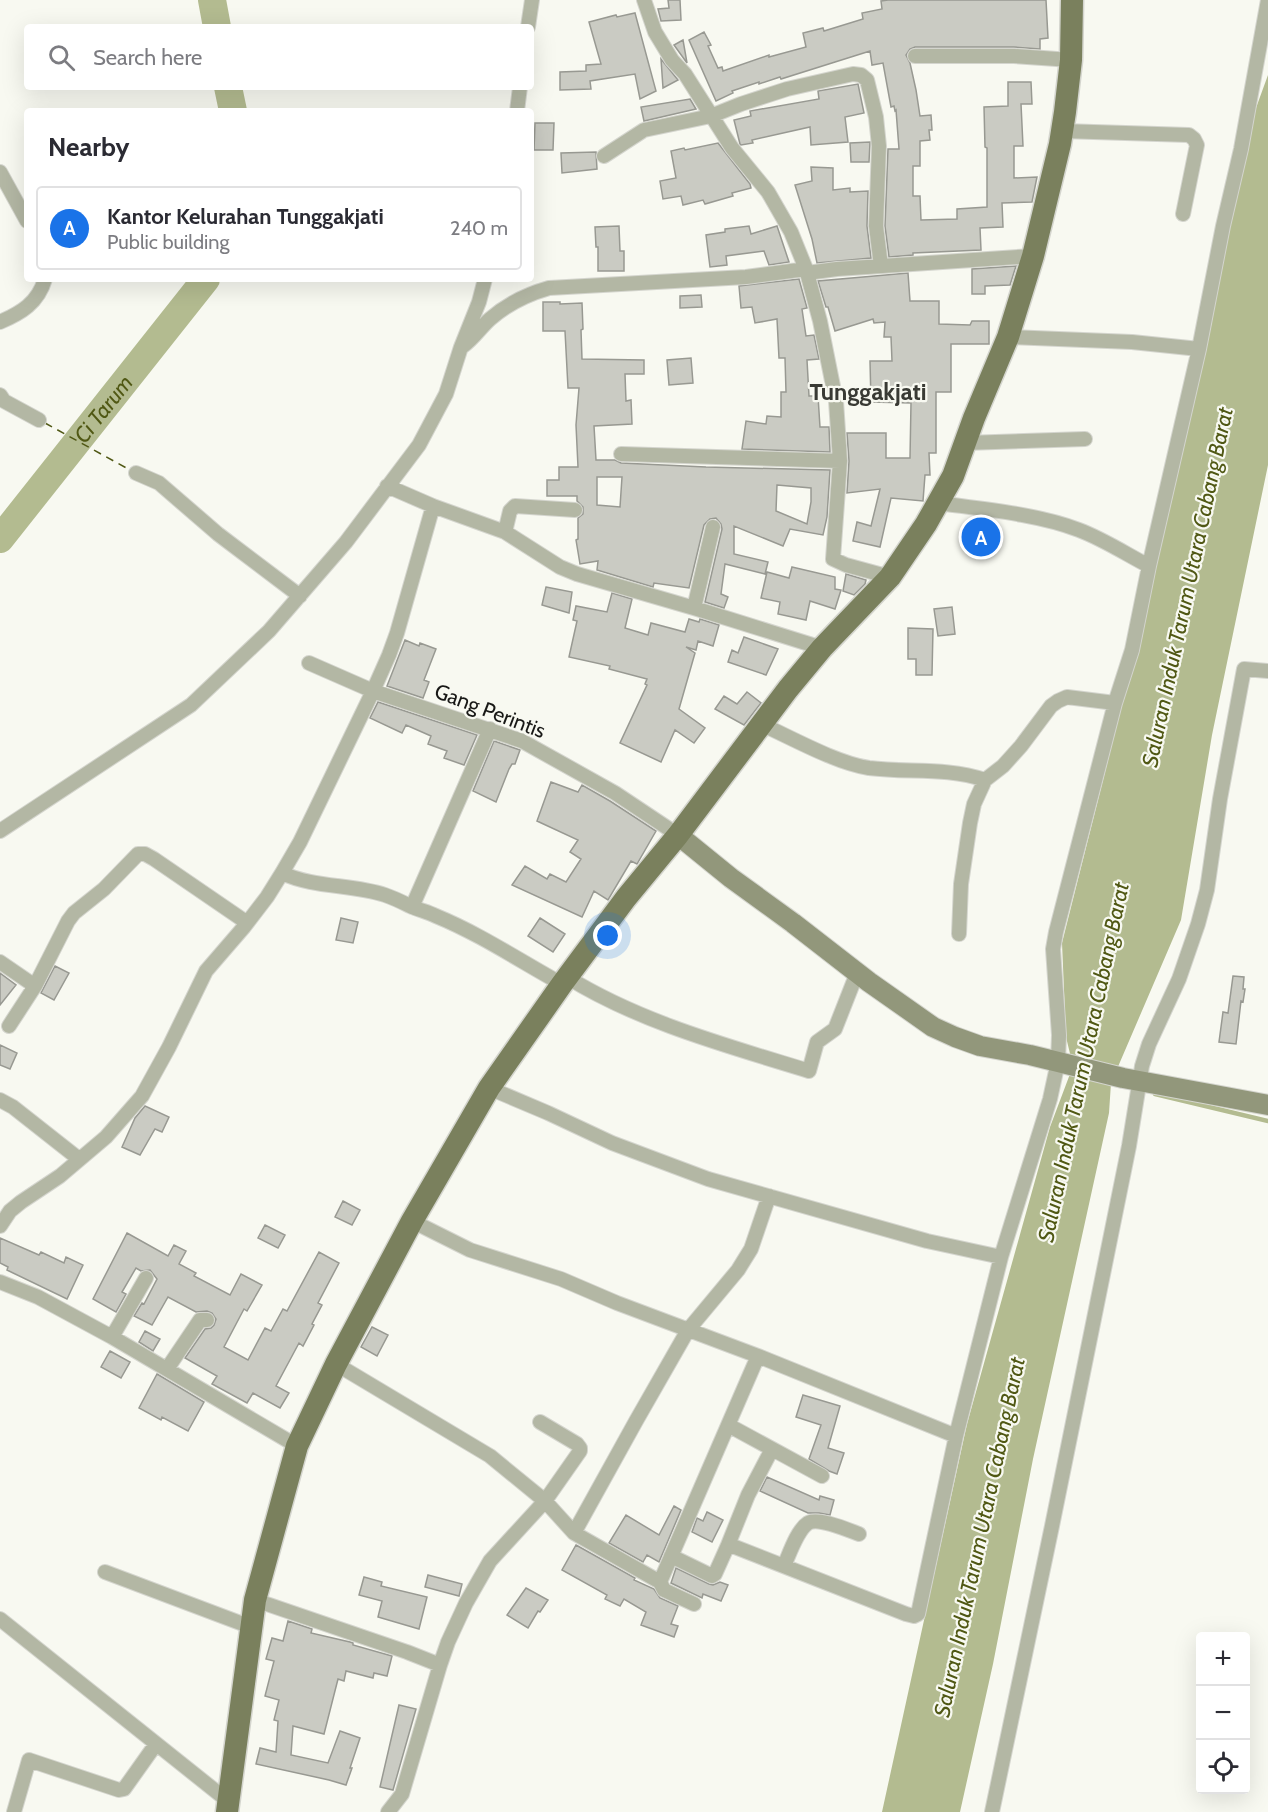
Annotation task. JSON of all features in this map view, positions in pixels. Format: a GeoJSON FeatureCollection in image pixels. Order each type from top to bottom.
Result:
{"type":"FeatureCollection","features":[{"type":"Feature","properties":{"kind":"main road"},"geometry":{"type":"LineString","coordinates":[[228,1807],[255,1600],[297,1446],[336,1364],[412,1221],[489,1088],[564,980],[822,648],[890,577],[953,476],[1008,337],[1034,256],[1062,131],[1071,60],[1072,0]]}},
{"type":"Feature","properties":{"kind":"street"},"geometry":{"type":"LineString","coordinates":[[528,24],[532,0]]}},
{"type":"Feature","properties":{"kind":"street"},"geometry":{"type":"LineString","coordinates":[[644,0],[655,32],[672,60],[685,74],[732,148],[768,192],[791,232],[807,271],[820,321],[836,401],[840,461],[833,559],[846,565],[890,577]]}},
{"type":"Feature","properties":{"kind":"street"},"geometry":{"type":"LineString","coordinates":[[728,1545],[906,1614],[914,1616],[918,1614],[956,1437],[1001,1257],[1050,1099],[1065,1064],[1059,1035],[1053,949],[1056,932],[1115,703],[1132,650],[1241,149],[1268,0]]}},
{"type":"Feature","properties":{"kind":"street"},"geometry":{"type":"LineString","coordinates":[[915,56],[1003,56],[1071,60]]}},
{"type":"Feature","properties":{"kind":"street"},"geometry":{"type":"LineString","coordinates":[[604,156],[644,130],[711,116],[787,89],[853,74],[861,75],[867,80],[876,117],[879,146],[876,226],[880,266]]}},
{"type":"Feature","properties":{"kind":"street"},"geometry":{"type":"LineString","coordinates":[[517,108],[520,90]]}},
{"type":"Feature","properties":{"kind":"street"},"geometry":{"type":"LineString","coordinates":[[1062,131],[1189,135],[1197,145],[1183,214]]}},
{"type":"Feature","properties":{"kind":"street"},"geometry":{"type":"LineString","coordinates":[[0,172],[24,216]]}},
{"type":"Feature","properties":{"kind":"street"},"geometry":{"type":"LineString","coordinates":[[461,347],[503,310],[536,291],[549,288],[746,277],[1034,256]]}},
{"type":"Feature","properties":{"kind":"street"},"geometry":{"type":"LineString","coordinates":[[0,322],[19,314],[28,307],[42,289],[44,282]]}},
{"type":"Feature","properties":{"kind":"street"},"geometry":{"type":"LineString","coordinates":[[0,831],[191,705],[269,631],[300,596],[346,542],[419,445],[446,394],[484,282]]}},
{"type":"Feature","properties":{"kind":"street"},"geometry":{"type":"LineString","coordinates":[[1008,337],[1132,342],[1199,349]]}},
{"type":"Feature","properties":{"kind":"street"},"geometry":{"type":"LineString","coordinates":[[0,395],[4,401],[39,420]]}},
{"type":"Feature","properties":{"kind":"street"},"geometry":{"type":"LineString","coordinates":[[965,442],[1085,439]]}},
{"type":"Feature","properties":{"kind":"street"},"geometry":{"type":"LineString","coordinates":[[621,454],[840,461]]}},
{"type":"Feature","properties":{"kind":"street"},"geometry":{"type":"LineString","coordinates":[[136,473],[159,483],[218,534],[300,596]]}},
{"type":"Feature","properties":{"kind":"street"},"geometry":{"type":"LineString","coordinates":[[387,486],[433,506],[505,532],[560,567],[577,574],[822,648]]}},
{"type":"Feature","properties":{"kind":"street"},"geometry":{"type":"LineString","coordinates":[[938,503],[1061,524],[1081,531],[1149,566]]}},
{"type":"Feature","properties":{"kind":"street"},"geometry":{"type":"LineString","coordinates":[[0,1226],[10,1211],[60,1176],[106,1137],[142,1096],[206,971],[267,897],[282,873],[300,842],[373,691],[397,633],[433,506]]}},
{"type":"Feature","properties":{"kind":"street"},"geometry":{"type":"LineString","coordinates":[[505,532],[510,511],[514,506],[575,510]]}},
{"type":"Feature","properties":{"kind":"street"},"geometry":{"type":"LineString","coordinates":[[694,608],[713,527]]}},
{"type":"Feature","properties":{"kind":"street","name":"Gang Perintis"},"geometry":{"type":"LineString","coordinates":[[309,663],[373,691],[522,741],[615,793],[678,835]]}},
{"type":"Feature","properties":{"kind":"street"},"geometry":{"type":"LineString","coordinates":[[992,1812],[1126,1157],[1131,1079],[1179,979],[1207,890],[1220,800],[1244,669],[1268,670]]}},
{"type":"Feature","properties":{"kind":"street"},"geometry":{"type":"LineString","coordinates":[[959,934],[962,884],[970,823],[974,804],[985,780],[1003,766],[1058,700],[1067,698],[1115,703]]}},
{"type":"Feature","properties":{"kind":"street"},"geometry":{"type":"LineString","coordinates":[[761,724],[857,765],[966,774],[985,780]]}},
{"type":"Feature","properties":{"kind":"street"},"geometry":{"type":"LineString","coordinates":[[412,907],[490,729]]}},
{"type":"Feature","properties":{"kind":"street"},"geometry":{"type":"LineString","coordinates":[[678,835],[857,973],[933,1027],[980,1046],[1131,1079],[1268,1105]]}},
{"type":"Feature","properties":{"kind":"street"},"geometry":{"type":"LineString","coordinates":[[9,1026],[74,913],[104,889],[138,854],[145,854],[154,859],[246,922]]}},
{"type":"Feature","properties":{"kind":"street"},"geometry":{"type":"LineString","coordinates":[[282,873],[309,882],[351,886],[388,896],[436,915],[564,980],[704,1039],[809,1071],[817,1042],[835,1029],[857,973]]}},
{"type":"Feature","properties":{"kind":"street"},"geometry":{"type":"LineString","coordinates":[[0,962],[34,986]]}},
{"type":"Feature","properties":{"kind":"street"},"geometry":{"type":"LineString","coordinates":[[489,1088],[612,1143],[708,1179],[927,1241],[1001,1257]]}},
{"type":"Feature","properties":{"kind":"street"},"geometry":{"type":"LineString","coordinates":[[0,1100],[13,1107],[79,1159]]}},
{"type":"Feature","properties":{"kind":"street"},"geometry":{"type":"LineString","coordinates":[[574,1533],[688,1330],[738,1270],[751,1249],[769,1197]]}},
{"type":"Feature","properties":{"kind":"street"},"geometry":{"type":"LineString","coordinates":[[412,1221],[470,1250],[561,1279],[956,1437]]}},
{"type":"Feature","properties":{"kind":"street"},"geometry":{"type":"LineString","coordinates":[[112,1337],[146,1278]]}},
{"type":"Feature","properties":{"kind":"street"},"geometry":{"type":"LineString","coordinates":[[0,1282],[38,1297],[112,1337],[297,1446]]}},
{"type":"Feature","properties":{"kind":"street"},"geometry":{"type":"LineString","coordinates":[[167,1369],[200,1320],[207,1320]]}},
{"type":"Feature","properties":{"kind":"street"},"geometry":{"type":"LineString","coordinates":[[660,1582],[758,1356]]}},
{"type":"Feature","properties":{"kind":"street"},"geometry":{"type":"LineString","coordinates":[[336,1364],[490,1456],[545,1502],[574,1533],[660,1582],[664,1590],[694,1604]]}},
{"type":"Feature","properties":{"kind":"street"},"geometry":{"type":"LineString","coordinates":[[388,1812],[402,1794],[440,1665],[466,1603],[490,1561],[545,1502],[580,1451],[577,1444],[540,1422]]}},
{"type":"Feature","properties":{"kind":"street"},"geometry":{"type":"LineString","coordinates":[[728,1425],[822,1476]]}},
{"type":"Feature","properties":{"kind":"street"},"geometry":{"type":"LineString","coordinates":[[671,1556],[712,1576],[728,1545],[748,1495],[772,1449]]}},
{"type":"Feature","properties":{"kind":"street"},"geometry":{"type":"LineString","coordinates":[[784,1566],[802,1529],[808,1522],[818,1521],[859,1534]]}},
{"type":"Feature","properties":{"kind":"street"},"geometry":{"type":"LineString","coordinates":[[105,1572],[251,1627]]}},
{"type":"Feature","properties":{"kind":"street"},"geometry":{"type":"LineString","coordinates":[[255,1600],[440,1665]]}},
{"type":"Feature","properties":{"kind":"street"},"geometry":{"type":"LineString","coordinates":[[0,1619],[156,1744],[228,1807]]}},
{"type":"Feature","properties":{"kind":"street"},"geometry":{"type":"LineString","coordinates":[[14,1812],[29,1760],[119,1790],[124,1789],[156,1744]]}},
{"type":"Feature","properties":{"kind":"water","name":"Saluran Induk Tarum Utara Cabang Barat"},"geometry":{"type":"Polygon","coordinates":[[[1268,75],[1268,465],[1212,735],[1181,920],[1111,1083],[1109,1113],[1033,1459],[993,1664],[960,1812],[882,1812],[967,1424],[1050,1127],[1073,1066],[1066,1037],[1062,943],[1211,326],[1241,149],[1268,75]]]}},
{"type":"Feature","properties":{"kind":"building"},"geometry":{"type":"Polygon","coordinates":[[[668,0],[680,0],[681,20],[661,21],[658,9],[669,8],[668,0]]]}},
{"type":"Feature","properties":{"kind":"building"},"geometry":{"type":"Polygon","coordinates":[[[1046,0],[1048,38],[1040,39],[1040,49],[915,47],[910,49],[906,55],[910,63],[920,116],[931,115],[930,140],[920,141],[920,166],[913,166],[913,196],[920,196],[921,220],[957,219],[957,209],[987,207],[984,107],[1008,106],[1008,82],[1031,82],[1032,104],[1021,104],[1023,146],[1014,146],[1014,178],[1037,177],[1032,202],[1002,203],[1003,227],[980,228],[981,250],[913,253],[913,255],[889,257],[885,226],[888,149],[899,149],[896,110],[894,106],[891,107],[883,63],[872,65],[870,51],[781,79],[780,77],[759,84],[759,82],[732,91],[733,93],[716,101],[689,40],[704,32],[711,45],[708,46],[718,68],[722,67],[723,71],[769,55],[769,57],[806,47],[803,33],[823,28],[824,31],[863,19],[862,13],[882,9],[881,1],[1046,0]]]}},
{"type":"Feature","properties":{"kind":"building"},"geometry":{"type":"Polygon","coordinates":[[[635,13],[656,91],[640,99],[635,74],[590,81],[591,89],[560,90],[560,72],[586,71],[586,65],[601,64],[589,22],[635,13]]]}},
{"type":"Feature","properties":{"kind":"building"},"geometry":{"type":"Polygon","coordinates":[[[683,40],[687,63],[674,45],[683,40]]]}},
{"type":"Feature","properties":{"kind":"building"},"geometry":{"type":"Polygon","coordinates":[[[661,59],[678,80],[663,88],[661,59]]]}},
{"type":"Feature","properties":{"kind":"building"},"geometry":{"type":"Polygon","coordinates":[[[858,84],[864,113],[845,117],[848,142],[811,145],[810,127],[752,140],[753,143],[740,144],[734,120],[751,116],[750,111],[819,99],[818,91],[858,84]]]}},
{"type":"Feature","properties":{"kind":"building"},"geometry":{"type":"Polygon","coordinates":[[[690,99],[696,109],[644,121],[641,107],[690,99]]]}},
{"type":"Feature","properties":{"kind":"building"},"geometry":{"type":"Polygon","coordinates":[[[535,123],[554,123],[553,150],[534,150],[535,123]]]}},
{"type":"Feature","properties":{"kind":"building"},"geometry":{"type":"Polygon","coordinates":[[[870,142],[869,162],[851,162],[850,143],[870,142]]]}},
{"type":"Feature","properties":{"kind":"building"},"geometry":{"type":"Polygon","coordinates":[[[718,143],[751,188],[705,204],[703,200],[683,205],[681,196],[663,199],[660,181],[676,178],[671,151],[718,143]]]}},
{"type":"Feature","properties":{"kind":"building"},"geometry":{"type":"Polygon","coordinates":[[[596,152],[597,169],[562,173],[561,153],[596,152]]]}},
{"type":"Feature","properties":{"kind":"building"},"geometry":{"type":"Polygon","coordinates":[[[811,167],[833,168],[833,190],[850,188],[850,192],[868,191],[867,226],[871,258],[817,263],[795,185],[812,181],[811,167]]]}},
{"type":"Feature","properties":{"kind":"building"},"geometry":{"type":"Polygon","coordinates":[[[619,226],[620,251],[624,251],[624,271],[598,271],[595,227],[619,226]]]}},
{"type":"Feature","properties":{"kind":"building"},"geometry":{"type":"Polygon","coordinates":[[[749,226],[751,234],[777,226],[789,262],[769,265],[764,251],[726,256],[727,265],[710,267],[706,235],[725,232],[725,229],[749,226]]]}},
{"type":"Feature","properties":{"kind":"building"},"geometry":{"type":"Polygon","coordinates":[[[1016,266],[1010,285],[985,286],[985,294],[972,294],[972,269],[1016,266]]]}},
{"type":"Feature","properties":{"kind":"building"},"geometry":{"type":"Polygon","coordinates":[[[908,273],[910,301],[939,301],[939,324],[970,325],[972,321],[989,321],[989,344],[951,344],[951,392],[936,392],[936,453],[929,453],[930,475],[925,475],[923,501],[891,498],[880,547],[853,541],[857,522],[871,526],[880,489],[847,493],[849,461],[847,433],[886,433],[886,458],[910,458],[911,403],[871,402],[870,361],[892,361],[891,337],[884,337],[885,322],[874,323],[873,319],[835,331],[818,281],[908,273]]]}},
{"type":"Feature","properties":{"kind":"building"},"geometry":{"type":"Polygon","coordinates":[[[799,279],[807,308],[802,309],[806,336],[814,335],[819,359],[807,360],[809,396],[818,396],[820,427],[829,427],[830,452],[742,449],[746,421],[766,424],[767,416],[781,417],[781,392],[786,392],[785,358],[779,358],[777,319],[755,323],[752,307],[741,308],[739,286],[799,279]]]}},
{"type":"Feature","properties":{"kind":"building"},"geometry":{"type":"Polygon","coordinates":[[[701,295],[702,307],[680,308],[680,296],[701,295]]]}},
{"type":"Feature","properties":{"kind":"building"},"geometry":{"type":"Polygon","coordinates":[[[543,302],[582,303],[582,359],[644,360],[644,374],[625,374],[626,401],[631,400],[632,424],[594,426],[596,460],[706,467],[830,470],[827,517],[823,535],[790,529],[783,546],[734,526],[734,554],[768,562],[765,574],[725,564],[721,594],[728,597],[724,608],[705,602],[722,529],[716,518],[710,519],[704,525],[689,588],[654,583],[653,587],[597,570],[598,561],[580,564],[576,540],[578,539],[578,518],[583,514],[583,507],[577,501],[577,496],[547,496],[547,480],[559,480],[559,467],[578,467],[576,425],[579,388],[568,388],[565,331],[543,331],[543,302]],[[597,477],[597,505],[620,507],[622,477],[597,477]],[[777,485],[776,511],[807,524],[811,488],[777,485]]]}},
{"type":"Feature","properties":{"kind":"building"},"geometry":{"type":"Polygon","coordinates":[[[691,358],[693,383],[669,385],[667,360],[691,358]]]}},
{"type":"Feature","properties":{"kind":"building"},"geometry":{"type":"Polygon","coordinates":[[[792,567],[835,577],[835,589],[841,590],[835,609],[810,601],[806,620],[778,614],[780,602],[761,598],[767,572],[789,578],[792,567]]]}},
{"type":"Feature","properties":{"kind":"building"},"geometry":{"type":"Polygon","coordinates":[[[846,574],[866,580],[854,595],[843,591],[846,574]]]}},
{"type":"Feature","properties":{"kind":"building"},"geometry":{"type":"Polygon","coordinates":[[[546,587],[572,592],[569,613],[542,605],[546,587]]]}},
{"type":"Feature","properties":{"kind":"building"},"geometry":{"type":"Polygon","coordinates":[[[612,593],[632,599],[625,628],[648,635],[651,623],[685,632],[689,619],[699,622],[700,619],[719,625],[713,646],[698,641],[696,650],[686,647],[695,653],[679,709],[705,728],[694,743],[675,730],[661,762],[620,743],[647,685],[645,684],[647,679],[609,669],[610,666],[569,657],[577,621],[573,620],[576,606],[607,612],[612,593]]]}},
{"type":"Feature","properties":{"kind":"building"},"geometry":{"type":"Polygon","coordinates":[[[952,607],[955,634],[938,636],[934,609],[952,607]]]}},
{"type":"Feature","properties":{"kind":"building"},"geometry":{"type":"Polygon","coordinates":[[[908,628],[933,629],[932,675],[916,675],[916,659],[908,659],[908,628]]]}},
{"type":"Feature","properties":{"kind":"building"},"geometry":{"type":"Polygon","coordinates":[[[744,637],[778,649],[766,675],[728,662],[732,650],[738,653],[744,637]]]}},
{"type":"Feature","properties":{"kind":"building"},"geometry":{"type":"Polygon","coordinates":[[[405,640],[419,646],[420,643],[436,649],[424,680],[429,682],[423,698],[387,686],[405,640]]]}},
{"type":"Feature","properties":{"kind":"building"},"geometry":{"type":"Polygon","coordinates":[[[747,692],[761,703],[744,725],[715,709],[724,696],[737,704],[747,692]]]}},
{"type":"Feature","properties":{"kind":"building"},"geometry":{"type":"Polygon","coordinates":[[[378,702],[477,735],[464,765],[444,758],[447,751],[428,744],[431,736],[406,725],[402,733],[370,718],[378,702]]]}},
{"type":"Feature","properties":{"kind":"building"},"geometry":{"type":"Polygon","coordinates":[[[494,741],[520,750],[515,764],[512,764],[509,769],[496,802],[473,791],[494,741]]]}},
{"type":"Feature","properties":{"kind":"building"},"geometry":{"type":"Polygon","coordinates":[[[551,782],[578,792],[582,785],[656,831],[637,864],[631,861],[608,900],[594,891],[582,917],[512,885],[525,866],[547,879],[550,874],[566,882],[581,859],[570,852],[578,840],[537,821],[551,782]]]}},
{"type":"Feature","properties":{"kind":"building"},"geometry":{"type":"Polygon","coordinates":[[[341,918],[358,922],[353,943],[336,940],[341,918]]]}},
{"type":"Feature","properties":{"kind":"building"},"geometry":{"type":"Polygon","coordinates":[[[540,918],[565,934],[553,952],[528,936],[540,918]]]}},
{"type":"Feature","properties":{"kind":"building"},"geometry":{"type":"Polygon","coordinates":[[[55,966],[69,973],[54,1000],[41,993],[55,966]]]}},
{"type":"Feature","properties":{"kind":"building"},"geometry":{"type":"Polygon","coordinates":[[[0,973],[16,985],[0,1005],[0,973]]]}},
{"type":"Feature","properties":{"kind":"building"},"geometry":{"type":"Polygon","coordinates":[[[1233,976],[1244,977],[1243,989],[1245,989],[1243,1002],[1241,1001],[1236,1044],[1219,1042],[1223,1012],[1228,1013],[1233,976]]]}},
{"type":"Feature","properties":{"kind":"building"},"geometry":{"type":"Polygon","coordinates":[[[0,1045],[17,1053],[10,1069],[0,1065],[0,1045]]]}},
{"type":"Feature","properties":{"kind":"building"},"geometry":{"type":"Polygon","coordinates":[[[145,1106],[169,1117],[162,1132],[155,1129],[140,1155],[122,1147],[135,1118],[145,1106]]]}},
{"type":"Feature","properties":{"kind":"building"},"geometry":{"type":"Polygon","coordinates":[[[343,1201],[360,1210],[352,1225],[335,1217],[343,1201]]]}},
{"type":"Feature","properties":{"kind":"building"},"geometry":{"type":"Polygon","coordinates":[[[265,1225],[285,1235],[278,1248],[258,1238],[265,1225]]]}},
{"type":"Feature","properties":{"kind":"building"},"geometry":{"type":"Polygon","coordinates":[[[127,1233],[168,1256],[174,1245],[186,1251],[179,1264],[196,1273],[194,1276],[230,1295],[241,1274],[262,1285],[247,1311],[244,1309],[224,1347],[248,1360],[265,1328],[271,1331],[283,1309],[287,1311],[319,1252],[339,1263],[318,1303],[322,1305],[312,1324],[314,1325],[303,1346],[299,1343],[276,1386],[289,1393],[280,1408],[253,1393],[247,1403],[212,1384],[217,1376],[185,1358],[205,1329],[214,1325],[216,1319],[212,1313],[196,1312],[168,1297],[152,1325],[134,1316],[142,1303],[144,1304],[157,1279],[150,1270],[141,1271],[136,1268],[122,1292],[126,1294],[116,1312],[93,1299],[127,1233]]]}},
{"type":"Feature","properties":{"kind":"building"},"geometry":{"type":"Polygon","coordinates":[[[0,1238],[39,1255],[41,1252],[64,1263],[66,1257],[83,1265],[67,1299],[7,1270],[8,1267],[0,1263],[0,1238]]]}},
{"type":"Feature","properties":{"kind":"building"},"geometry":{"type":"Polygon","coordinates":[[[372,1327],[388,1335],[377,1356],[361,1347],[372,1327]]]}},
{"type":"Feature","properties":{"kind":"building"},"geometry":{"type":"Polygon","coordinates":[[[145,1331],[160,1339],[153,1351],[139,1342],[145,1331]]]}},
{"type":"Feature","properties":{"kind":"building"},"geometry":{"type":"Polygon","coordinates":[[[110,1351],[130,1362],[121,1378],[101,1367],[110,1351]]]}},
{"type":"Feature","properties":{"kind":"building"},"geometry":{"type":"Polygon","coordinates":[[[157,1374],[204,1402],[188,1431],[139,1408],[157,1374]]]}},
{"type":"Feature","properties":{"kind":"building"},"geometry":{"type":"Polygon","coordinates":[[[803,1395],[840,1406],[828,1448],[844,1453],[837,1474],[809,1459],[821,1425],[796,1417],[803,1395]]]}},
{"type":"Feature","properties":{"kind":"building"},"geometry":{"type":"Polygon","coordinates":[[[767,1477],[819,1500],[820,1496],[834,1500],[830,1515],[808,1513],[760,1491],[767,1477]]]}},
{"type":"Feature","properties":{"kind":"building"},"geometry":{"type":"Polygon","coordinates":[[[674,1506],[681,1510],[659,1562],[647,1555],[643,1562],[609,1543],[626,1515],[659,1535],[674,1506]]]}},
{"type":"Feature","properties":{"kind":"building"},"geometry":{"type":"Polygon","coordinates":[[[707,1512],[723,1520],[712,1542],[692,1532],[697,1518],[703,1521],[707,1512]]]}},
{"type":"Feature","properties":{"kind":"building"},"geometry":{"type":"Polygon","coordinates":[[[576,1545],[635,1578],[634,1580],[654,1589],[660,1598],[678,1606],[671,1624],[678,1626],[674,1637],[641,1625],[646,1612],[624,1599],[620,1606],[605,1599],[607,1595],[562,1570],[576,1545]]]}},
{"type":"Feature","properties":{"kind":"building"},"geometry":{"type":"Polygon","coordinates":[[[676,1568],[709,1584],[720,1582],[728,1585],[721,1601],[703,1594],[702,1598],[671,1583],[676,1568]]]}},
{"type":"Feature","properties":{"kind":"building"},"geometry":{"type":"Polygon","coordinates":[[[428,1575],[462,1584],[459,1596],[425,1587],[428,1575]]]}},
{"type":"Feature","properties":{"kind":"building"},"geometry":{"type":"Polygon","coordinates":[[[364,1577],[382,1582],[381,1586],[427,1597],[419,1629],[378,1617],[382,1601],[359,1595],[364,1577]]]}},
{"type":"Feature","properties":{"kind":"building"},"geometry":{"type":"Polygon","coordinates":[[[526,1588],[548,1600],[528,1628],[507,1615],[526,1588]]]}},
{"type":"Feature","properties":{"kind":"building"},"geometry":{"type":"Polygon","coordinates":[[[288,1621],[312,1629],[311,1633],[350,1642],[353,1645],[392,1656],[387,1676],[374,1673],[373,1678],[346,1671],[344,1681],[338,1679],[324,1734],[293,1726],[291,1755],[328,1763],[340,1731],[360,1738],[346,1785],[256,1764],[260,1748],[276,1752],[278,1721],[274,1720],[279,1700],[265,1696],[274,1661],[266,1659],[272,1638],[283,1641],[288,1621]]]}},
{"type":"Feature","properties":{"kind":"building"},"geometry":{"type":"Polygon","coordinates":[[[399,1705],[416,1709],[393,1790],[380,1787],[399,1705]]]}},
{"type":"Feature","properties":{"kind":"waterway","name":"Ci Tarum"},"geometry":{"type":"LineString","coordinates":[[212,0],[216,24]]}},
{"type":"Feature","properties":{"kind":"waterway","name":"Ci Tarum"},"geometry":{"type":"LineString","coordinates":[[229,90],[232,108]]}},
{"type":"Feature","properties":{"kind":"waterway","name":"Ci Tarum"},"geometry":{"type":"LineString","coordinates":[[0,539],[204,282]]}},
{"type":"Feature","properties":{"kind":"waterway"},"geometry":{"type":"LineString","coordinates":[[1155,1094],[1268,1121]]}},
{"type":"Feature","properties":{"kind":"ferry route"},"geometry":{"type":"LineString","coordinates":[[45,423],[130,470]]}},
{"type":"Feature","properties":{"kind":"place","name":"Kantor Kelurahan Tunggakjati"},"geometry":{"type":"Point","coordinates":[981,537]}},
{"type":"Feature","properties":{"kind":"district","name":"Tunggakjati"},"geometry":{"type":"Point","coordinates":[868,392]}}]}
